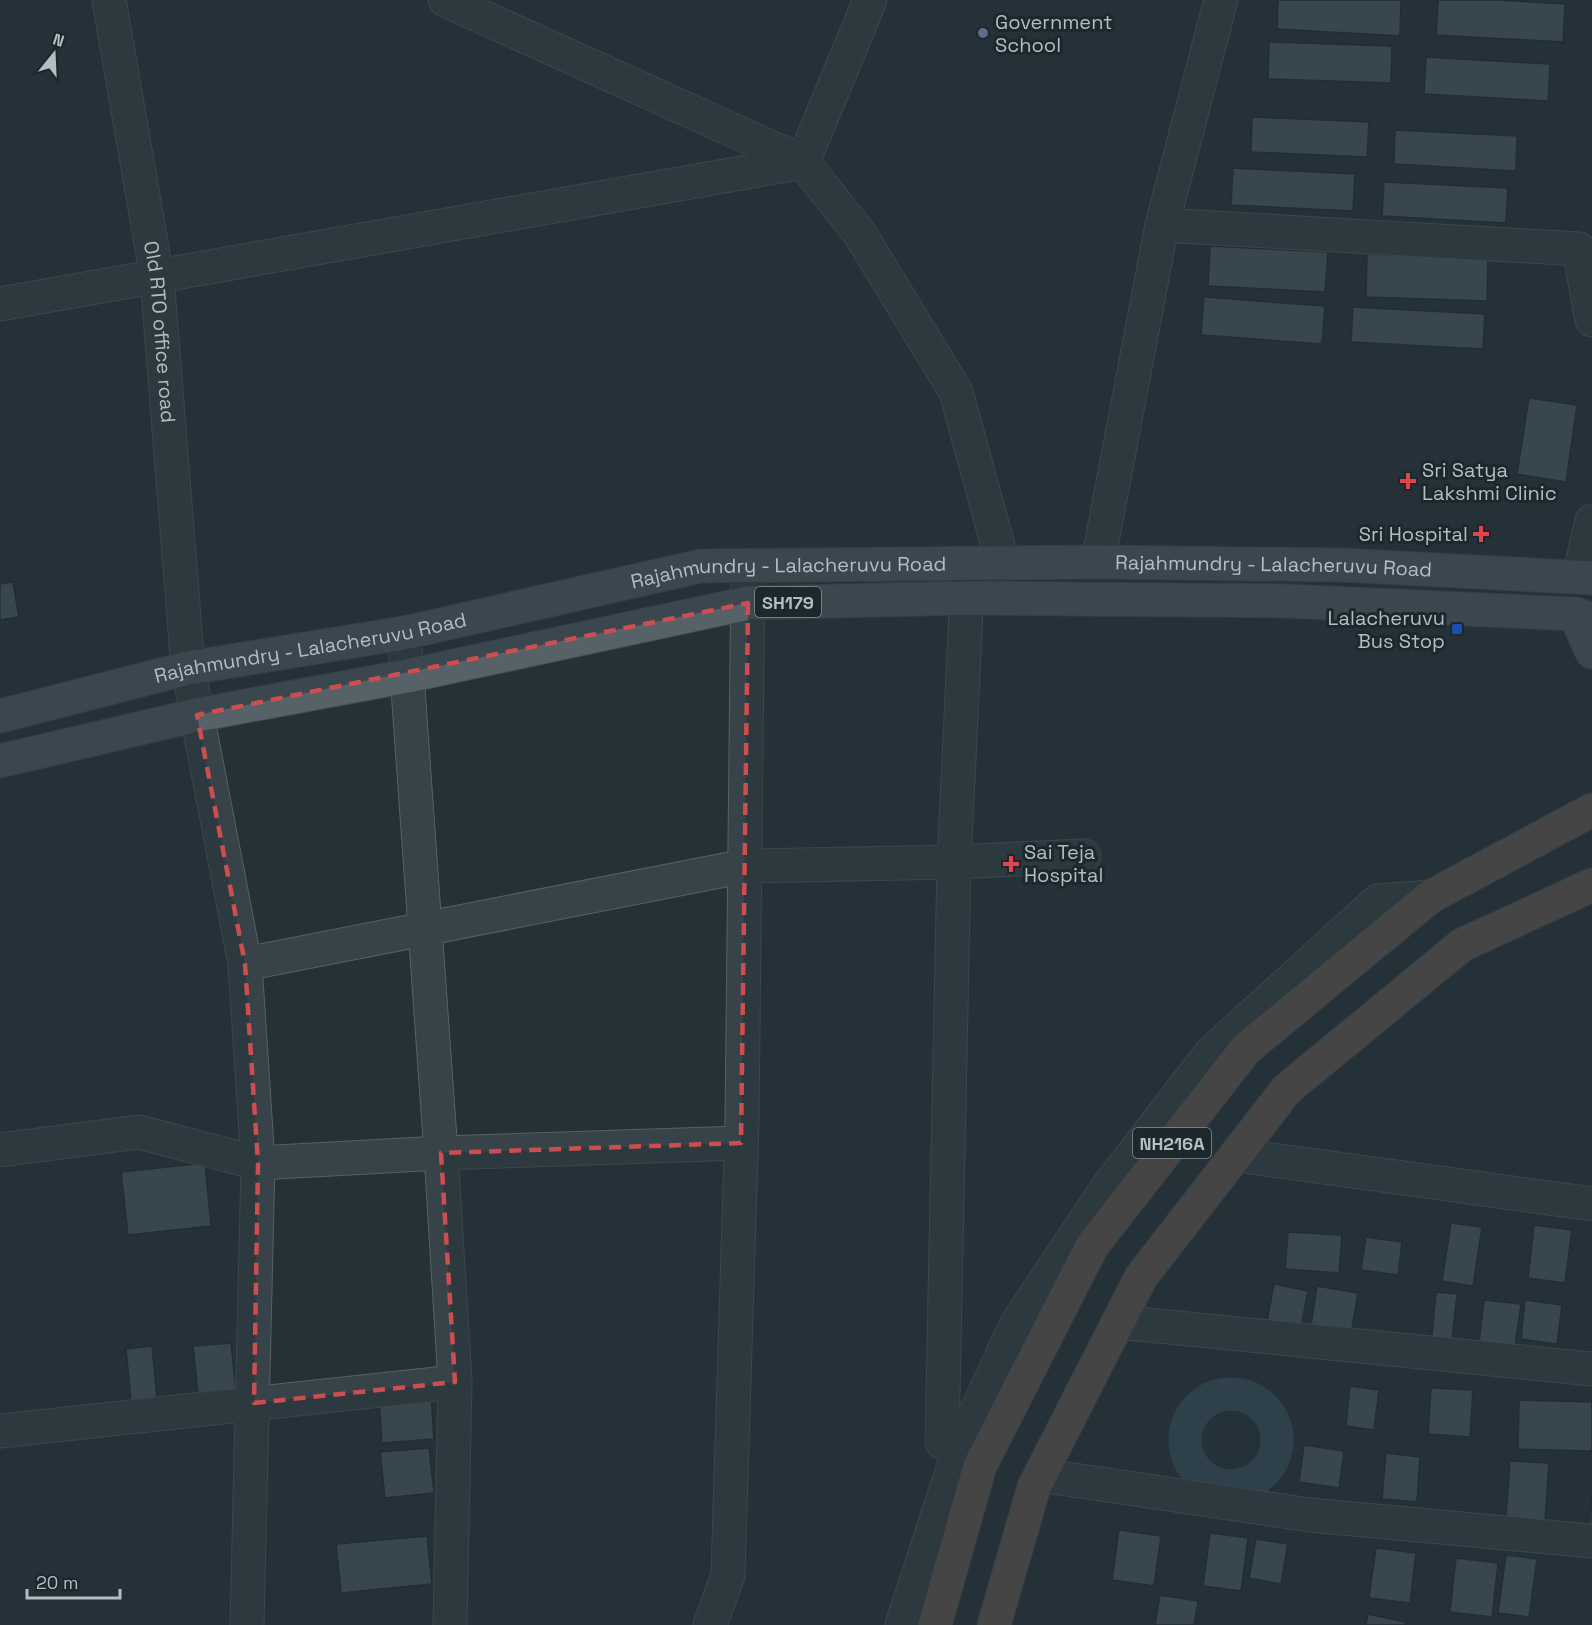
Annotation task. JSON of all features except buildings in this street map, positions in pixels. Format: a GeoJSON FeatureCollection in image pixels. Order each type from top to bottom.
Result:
{"type":"FeatureCollection","features":[{"type":"Feature","properties":{"kind":"highway","name":"NH216A"},"geometry":{"type":"LineString","coordinates":[[935,1625],[980,1466],[1092,1246],[1246,1049],[1430,897],[1588,806]]}},
{"type":"Feature","properties":{"kind":"highway","name":"NH216A"},"geometry":{"type":"LineString","coordinates":[[994,1625],[1034,1488],[1141,1277],[1287,1089],[1462,945],[1592,885]]}},
{"type":"Feature","properties":{"kind":"main road","name":"Rajahmundry - Lalacheruvu Road"},"geometry":{"type":"LineString","coordinates":[[0,716],[188,668],[404,633],[702,566],[1098,562],[1341,565],[1586,577]]}},
{"type":"Feature","properties":{"kind":"main road","name":"SH179"},"geometry":{"type":"LineString","coordinates":[[0,761],[197,715],[407,676],[748,603],[967,598],[1286,601],[1583,616],[1592,652]]}},
{"type":"Feature","properties":{"kind":"street","name":"Old RTO office road"},"geometry":{"type":"LineString","coordinates":[[109,0],[157,277],[188,668],[245,964],[258,1163],[247,1625]]}},
{"type":"Feature","properties":{"kind":"street"},"geometry":{"type":"LineString","coordinates":[[445,0],[803,162],[860,234],[956,392],[1003,564]]}},
{"type":"Feature","properties":{"kind":"street"},"geometry":{"type":"LineString","coordinates":[[803,162],[870,0]]}},
{"type":"Feature","properties":{"kind":"street"},"geometry":{"type":"LineString","coordinates":[[1098,562],[1162,225],[1221,0]]}},
{"type":"Feature","properties":{"kind":"street"},"geometry":{"type":"LineString","coordinates":[[0,304],[803,162]]}},
{"type":"Feature","properties":{"kind":"street"},"geometry":{"type":"LineString","coordinates":[[1162,225],[1579,249],[1592,320]]}},
{"type":"Feature","properties":{"kind":"street"},"geometry":{"type":"LineString","coordinates":[[1586,577],[1592,521]]}},
{"type":"Feature","properties":{"kind":"street"},"geometry":{"type":"LineString","coordinates":[[960,1447],[942,1443],[954,862],[969,563]]}},
{"type":"Feature","properties":{"kind":"street"},"geometry":{"type":"LineString","coordinates":[[710,1625],[728,1575],[741,1143],[748,566]]}},
{"type":"Feature","properties":{"kind":"street"},"geometry":{"type":"LineString","coordinates":[[404,633],[455,1382],[450,1625]]}},
{"type":"Feature","properties":{"kind":"street"},"geometry":{"type":"LineString","coordinates":[[245,964],[745,866],[954,862],[1084,856]]}},
{"type":"Feature","properties":{"kind":"street"},"geometry":{"type":"LineString","coordinates":[[902,1625],[960,1447],[1016,1325],[1107,1188],[1211,1053],[1378,901],[1430,897]]}},
{"type":"Feature","properties":{"kind":"street"},"geometry":{"type":"LineString","coordinates":[[0,1150],[139,1132],[258,1163],[441,1153],[741,1143]]}},
{"type":"Feature","properties":{"kind":"street"},"geometry":{"type":"LineString","coordinates":[[1236,1155],[1592,1204]]}},
{"type":"Feature","properties":{"kind":"street"},"geometry":{"type":"LineString","coordinates":[[1118,1322],[1592,1369]]}},
{"type":"Feature","properties":{"kind":"street"},"geometry":{"type":"LineString","coordinates":[[0,1431],[455,1382]]}},
{"type":"Feature","properties":{"kind":"street"},"geometry":{"type":"LineString","coordinates":[[1040,1475],[1310,1515],[1592,1540]]}},
{"type":"Feature","properties":{"kind":"highlighted area"},"geometry":{"type":"Polygon","coordinates":[[[748,603],[741,1143],[441,1153],[455,1382],[254,1403],[258,1163],[245,964],[197,715],[748,603]]]}},
{"type":"Feature","properties":{"kind":"waterway"},"geometry":{"type":"LineString","coordinates":[[1231,1394],[1248,1398],[1263,1408],[1273,1423],[1277,1440],[1273,1457],[1263,1472],[1248,1482],[1231,1486],[1214,1482],[1199,1472],[1189,1457],[1185,1440],[1189,1423],[1199,1408],[1214,1398],[1231,1394]]}},
{"type":"Feature","properties":{"kind":"place","name":"Government School"},"geometry":{"type":"Point","coordinates":[983,33]}},
{"type":"Feature","properties":{"kind":"place","name":"Sri Satya Lakshmi Clinic"},"geometry":{"type":"Point","coordinates":[1408,481]}},
{"type":"Feature","properties":{"kind":"place","name":"Sri Hospital"},"geometry":{"type":"Point","coordinates":[1481,534]}},
{"type":"Feature","properties":{"kind":"place","name":"Lalacheruvu Bus Stop"},"geometry":{"type":"Point","coordinates":[1457,629]}},
{"type":"Feature","properties":{"kind":"place","name":"Sai Teja Hospital"},"geometry":{"type":"Point","coordinates":[1011,864]}}]}
